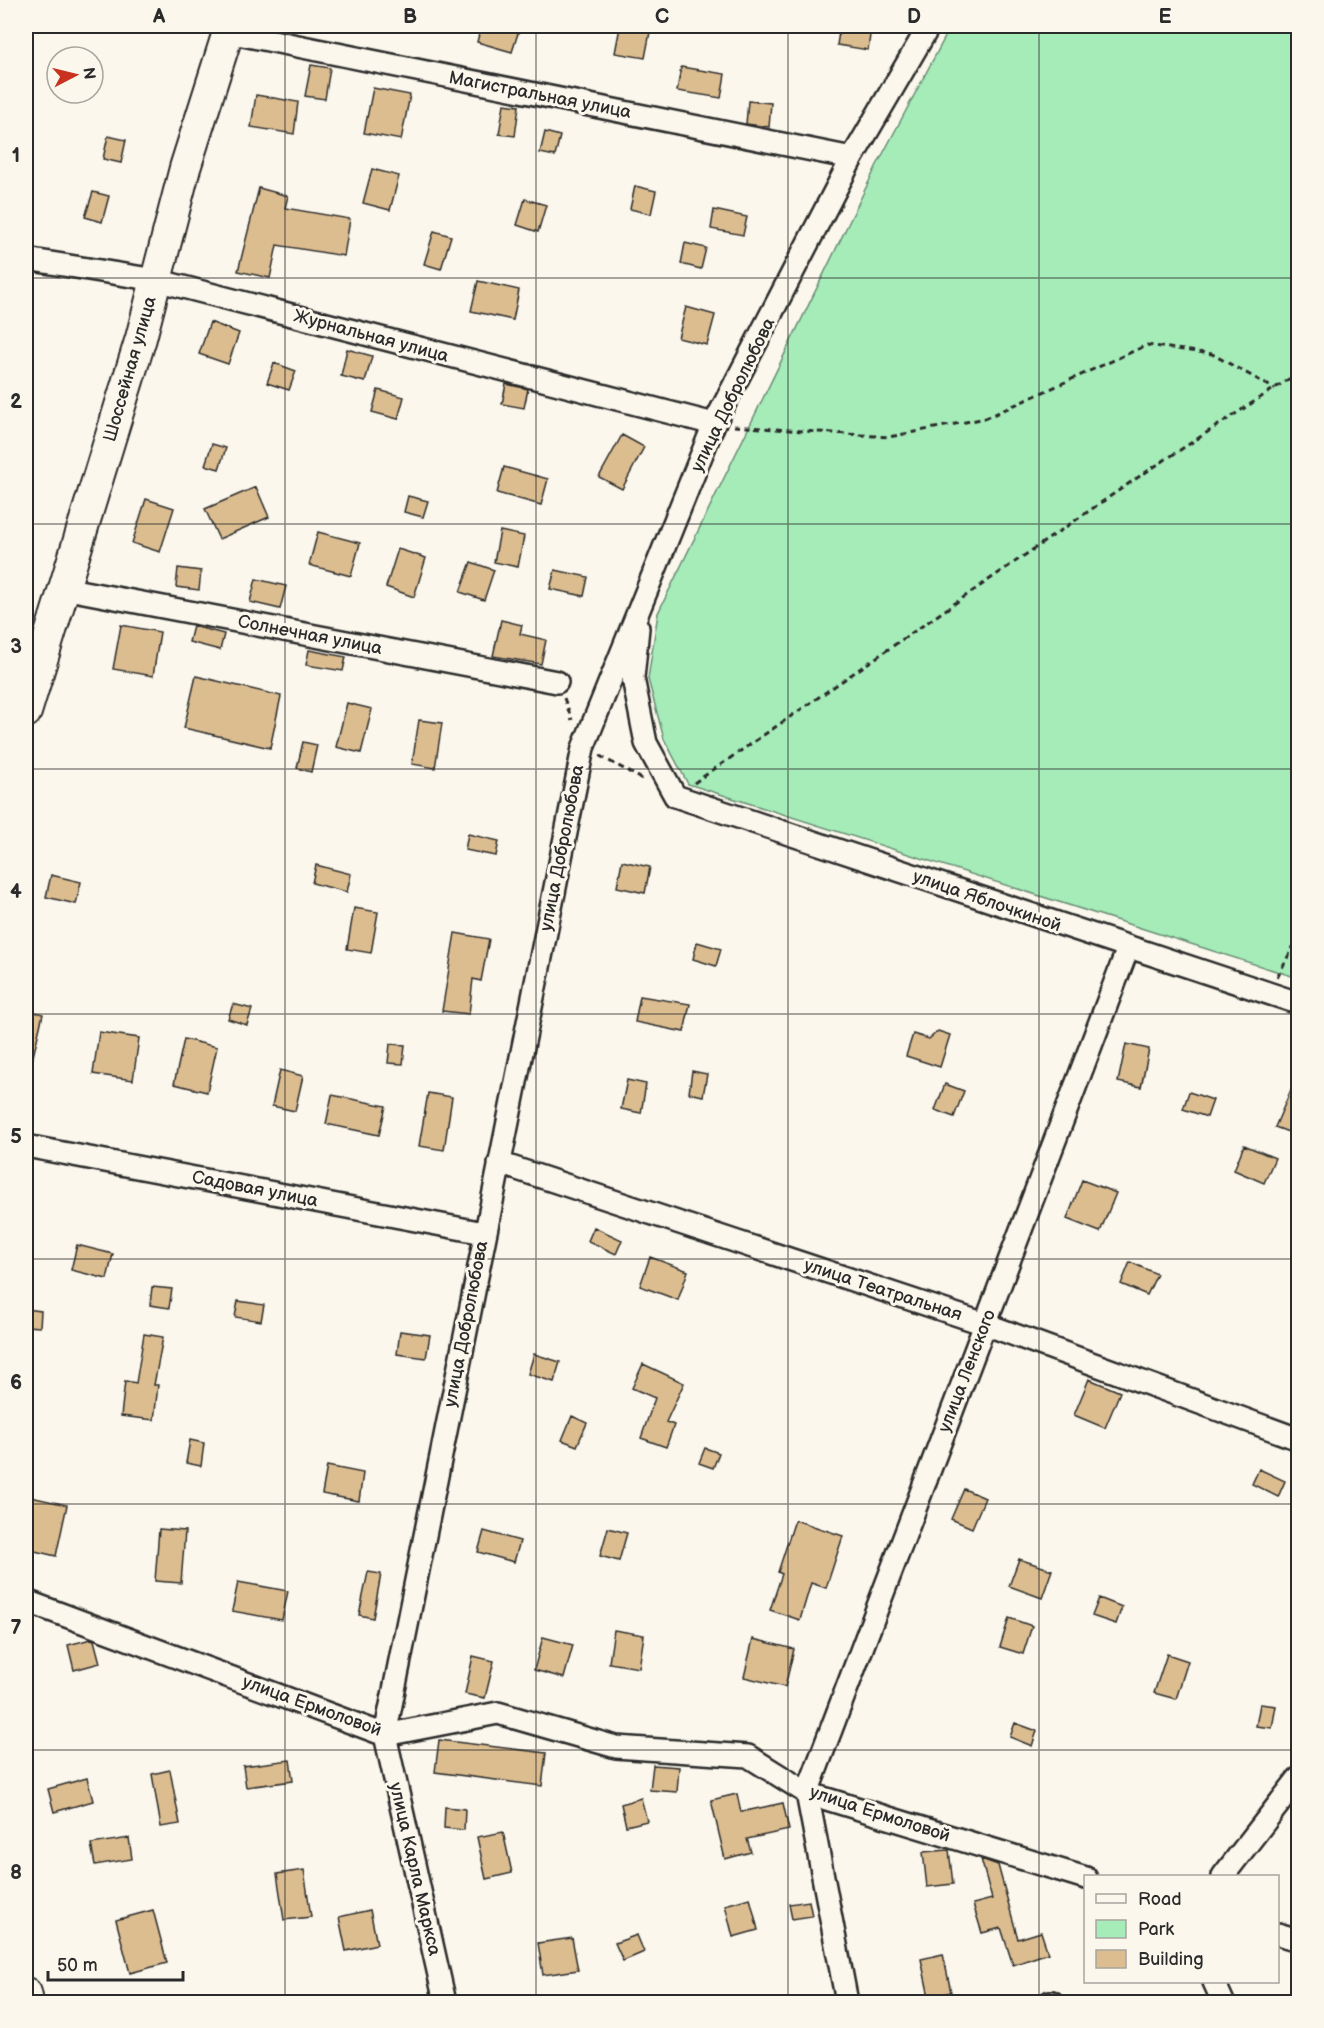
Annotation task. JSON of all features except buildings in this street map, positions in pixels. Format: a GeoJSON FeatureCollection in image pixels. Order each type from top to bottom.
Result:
{"type":"FeatureCollection","features":[{"type":"Feature","properties":{"kind":"main road","name":"Шоссейная улица"},"geometry":{"type":"LineString","coordinates":[[26,712],[30,679],[63,588],[141,338],[185,168],[229,29]]}},
{"type":"Feature","properties":{"kind":"main road"},"geometry":{"type":"LineString","coordinates":[[26,1993],[28,2002]]}},
{"type":"Feature","properties":{"kind":"street","name":"улица Добролюбова"},"geometry":{"type":"LineString","coordinates":[[385,1735],[583,748],[714,424],[852,158],[929,26]]}},
{"type":"Feature","properties":{"kind":"street","name":"Магистральная улица"},"geometry":{"type":"LineString","coordinates":[[229,29],[852,158]]}},
{"type":"Feature","properties":{"kind":"street","name":"Журнальная улица"},"geometry":{"type":"LineString","coordinates":[[26,259],[156,280],[714,424]]}},
{"type":"Feature","properties":{"kind":"street","name":"Солнечная улица"},"geometry":{"type":"LineString","coordinates":[[63,588],[557,682]]}},
{"type":"Feature","properties":{"kind":"street"},"geometry":{"type":"LineString","coordinates":[[639,606],[633,678],[646,742],[675,796]]}},
{"type":"Feature","properties":{"kind":"street","name":"улица Яблочкиной"},"geometry":{"type":"LineString","coordinates":[[675,796],[1299,1003]]}},
{"type":"Feature","properties":{"kind":"street","name":"улица Ленского"},"geometry":{"type":"LineString","coordinates":[[807,1793],[1128,948]]}},
{"type":"Feature","properties":{"kind":"street","name":"Садовая улица"},"geometry":{"type":"LineString","coordinates":[[26,1146],[484,1233]]}},
{"type":"Feature","properties":{"kind":"street","name":"улица Театральная"},"geometry":{"type":"LineString","coordinates":[[499,1163],[985,1324],[1299,1439]]}},
{"type":"Feature","properties":{"kind":"street","name":"улица Ермоловой"},"geometry":{"type":"LineString","coordinates":[[26,1601],[385,1735],[498,1713],[616,1746],[748,1756],[807,1793],[1084,1877]]}},
{"type":"Feature","properties":{"kind":"street","name":"улица Карла Маркса"},"geometry":{"type":"LineString","coordinates":[[385,1735],[445,2002]]}},
{"type":"Feature","properties":{"kind":"street"},"geometry":{"type":"LineString","coordinates":[[1224,1875],[1299,1779]]}},
{"type":"Feature","properties":{"kind":"street"},"geometry":{"type":"LineString","coordinates":[[807,1793],[826,1907],[847,2002]]}},
{"type":"Feature","properties":{"kind":"street"},"geometry":{"type":"LineString","coordinates":[[1279,1934],[1299,1940]]}},
{"type":"Feature","properties":{"kind":"street"},"geometry":{"type":"LineString","coordinates":[[1214,1983],[1223,2002]]}},
{"type":"Feature","properties":{"kind":"path"},"geometry":{"type":"LineString","coordinates":[[714,424],[889,437],[987,418],[1147,345],[1212,354],[1275,389]]}},
{"type":"Feature","properties":{"kind":"path"},"geometry":{"type":"LineString","coordinates":[[675,796],[1131,482],[1299,373]]}},
{"type":"Feature","properties":{"kind":"path"},"geometry":{"type":"LineString","coordinates":[[1269,992],[1299,938]]}},
{"type":"Feature","properties":{"kind":"green space"},"geometry":{"type":"Polygon","coordinates":[[[951,26],[1298,26],[1298,978],[688,784],[664,739],[648,679],[658,613],[877,165],[951,26]]]}}]}
